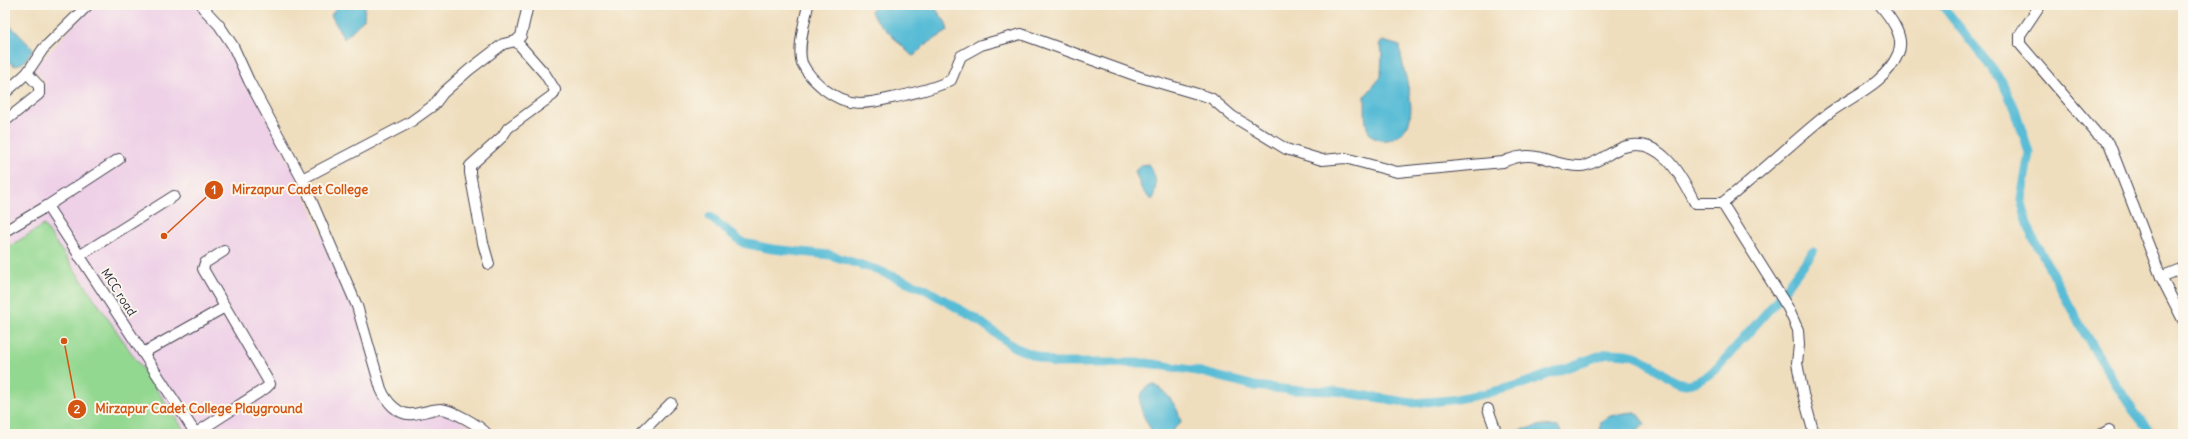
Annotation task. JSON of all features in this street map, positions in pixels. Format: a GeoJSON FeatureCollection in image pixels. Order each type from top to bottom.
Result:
{"type":"FeatureCollection","features":[{"type":"Feature","properties":{"kind":"street"},"geometry":{"type":"LineString","coordinates":[[5,93],[27,73],[43,49],[88,5]]}},
{"type":"Feature","properties":{"kind":"street"},"geometry":{"type":"LineString","coordinates":[[302,179],[409,123],[434,105],[444,93],[469,70],[503,44],[516,41],[524,31],[528,5]]}},
{"type":"Feature","properties":{"kind":"street"},"geometry":{"type":"LineString","coordinates":[[808,5],[801,44],[802,62],[811,77],[837,99],[853,103],[869,103],[939,87],[951,80],[961,56],[981,45],[1021,34],[1140,77],[1211,98],[1232,116],[1286,149],[1322,160],[1345,158],[1397,172],[1503,162],[1515,156],[1532,154],[1566,165],[1584,166],[1622,148],[1637,144],[1654,148],[1673,165],[1682,177],[1695,204],[1722,203],[1826,115],[1875,84],[1886,73],[1899,53],[1900,46],[1896,27],[1880,5]]}},
{"type":"Feature","properties":{"kind":"street"},"geometry":{"type":"LineString","coordinates":[[2040,5],[2020,35],[2020,44],[2097,134],[2109,143],[2161,277],[2183,320]]}},
{"type":"Feature","properties":{"kind":"street"},"geometry":{"type":"LineString","coordinates":[[204,6],[233,46],[249,81],[302,179],[357,306],[381,389],[386,400],[396,409],[412,414],[443,409],[468,420],[487,434]]}},
{"type":"Feature","properties":{"kind":"street"},"geometry":{"type":"LineString","coordinates":[[489,264],[483,243],[470,166],[502,137],[508,128],[553,95],[555,90],[545,74],[516,41]]}},
{"type":"Feature","properties":{"kind":"street"},"geometry":{"type":"LineString","coordinates":[[5,121],[39,94],[39,86],[27,73]]}},
{"type":"Feature","properties":{"kind":"street"},"geometry":{"type":"LineString","coordinates":[[5,231],[48,206],[119,159]]}},
{"type":"Feature","properties":{"kind":"street"},"geometry":{"type":"LineString","coordinates":[[80,256],[174,196]]}},
{"type":"Feature","properties":{"kind":"street"},"geometry":{"type":"LineString","coordinates":[[1722,203],[1771,284],[1788,308],[1800,337],[1797,363],[1803,394],[1814,434]]}},
{"type":"Feature","properties":{"kind":"street","name":"MCC road"},"geometry":{"type":"LineString","coordinates":[[48,206],[196,433]]}},
{"type":"Feature","properties":{"kind":"street"},"geometry":{"type":"LineString","coordinates":[[196,433],[270,384],[203,266],[224,251]]}},
{"type":"Feature","properties":{"kind":"street"},"geometry":{"type":"LineString","coordinates":[[2161,277],[2183,268]]}},
{"type":"Feature","properties":{"kind":"street"},"geometry":{"type":"LineString","coordinates":[[143,353],[225,307]]}},
{"type":"Feature","properties":{"kind":"street"},"geometry":{"type":"LineString","coordinates":[[640,434],[671,403]]}},
{"type":"Feature","properties":{"kind":"street"},"geometry":{"type":"LineString","coordinates":[[1488,409],[1497,434]]}},
{"type":"Feature","properties":{"kind":"shaded area"},"geometry":{"type":"Polygon","coordinates":[[[93,5],[196,5],[213,23],[250,86],[291,164],[354,307],[377,385],[396,410],[442,410],[486,434],[5,434],[5,125],[44,89],[44,82],[40,75],[33,69],[93,5]]]}},
{"type":"Feature","properties":{"kind":"green space"},"geometry":{"type":"Polygon","coordinates":[[[44,225],[187,434],[5,434],[5,249],[44,225]]]}},
{"type":"Feature","properties":{"kind":"water"},"geometry":{"type":"Polygon","coordinates":[[[339,5],[365,5],[364,19],[344,39],[331,15],[339,5]]]}},
{"type":"Feature","properties":{"kind":"water"},"geometry":{"type":"Polygon","coordinates":[[[876,5],[933,5],[946,23],[948,31],[925,45],[914,56],[911,55],[874,18],[871,11],[876,5]]]}},
{"type":"Feature","properties":{"kind":"water"},"geometry":{"type":"Polygon","coordinates":[[[7,22],[33,49],[24,62],[15,66],[5,58],[5,23],[7,22]]]}},
{"type":"Feature","properties":{"kind":"water"},"geometry":{"type":"Polygon","coordinates":[[[1383,41],[1400,46],[1411,104],[1411,114],[1407,127],[1398,135],[1387,140],[1375,138],[1370,134],[1366,125],[1365,96],[1381,77],[1382,52],[1379,44],[1383,41]]]}},
{"type":"Feature","properties":{"kind":"water"},"geometry":{"type":"Polygon","coordinates":[[[1148,164],[1155,176],[1153,199],[1150,199],[1142,190],[1135,171],[1141,165],[1148,164]]]}},
{"type":"Feature","properties":{"kind":"water"},"geometry":{"type":"Polygon","coordinates":[[[1153,384],[1163,390],[1175,405],[1180,417],[1181,422],[1169,434],[1154,434],[1143,414],[1140,400],[1142,394],[1146,388],[1153,384]]]}},
{"type":"Feature","properties":{"kind":"water"},"geometry":{"type":"Polygon","coordinates":[[[1636,412],[1645,424],[1634,434],[1600,434],[1601,422],[1605,419],[1617,414],[1636,412]]]}},
{"type":"Feature","properties":{"kind":"water"},"geometry":{"type":"Polygon","coordinates":[[[1543,425],[1558,427],[1563,434],[1509,434],[1516,431],[1543,425]]]}},
{"type":"Feature","properties":{"kind":"waterway"},"geometry":{"type":"LineString","coordinates":[[1942,5],[2001,80],[2015,109],[2029,153],[2021,200],[2031,234],[2086,336],[2132,409],[2152,434]]}},
{"type":"Feature","properties":{"kind":"waterway"},"geometry":{"type":"LineString","coordinates":[[710,217],[743,243],[772,249],[830,255],[877,270],[925,289],[978,320],[1014,347],[1054,363],[1147,363],[1197,371],[1255,386],[1292,390],[1335,391],[1412,403],[1451,400],[1488,393],[1522,384],[1607,353],[1635,356],[1647,362],[1674,381],[1683,384],[1692,383],[1704,378],[1718,367],[1774,304],[1813,252]]}},
{"type":"Feature","properties":{"kind":"place","name":"Mirzapur Cadet College"},"geometry":{"type":"Point","coordinates":[164,236]}},
{"type":"Feature","properties":{"kind":"place","name":"Mirzapur Cadet College Playground"},"geometry":{"type":"Point","coordinates":[64,341]}}]}
